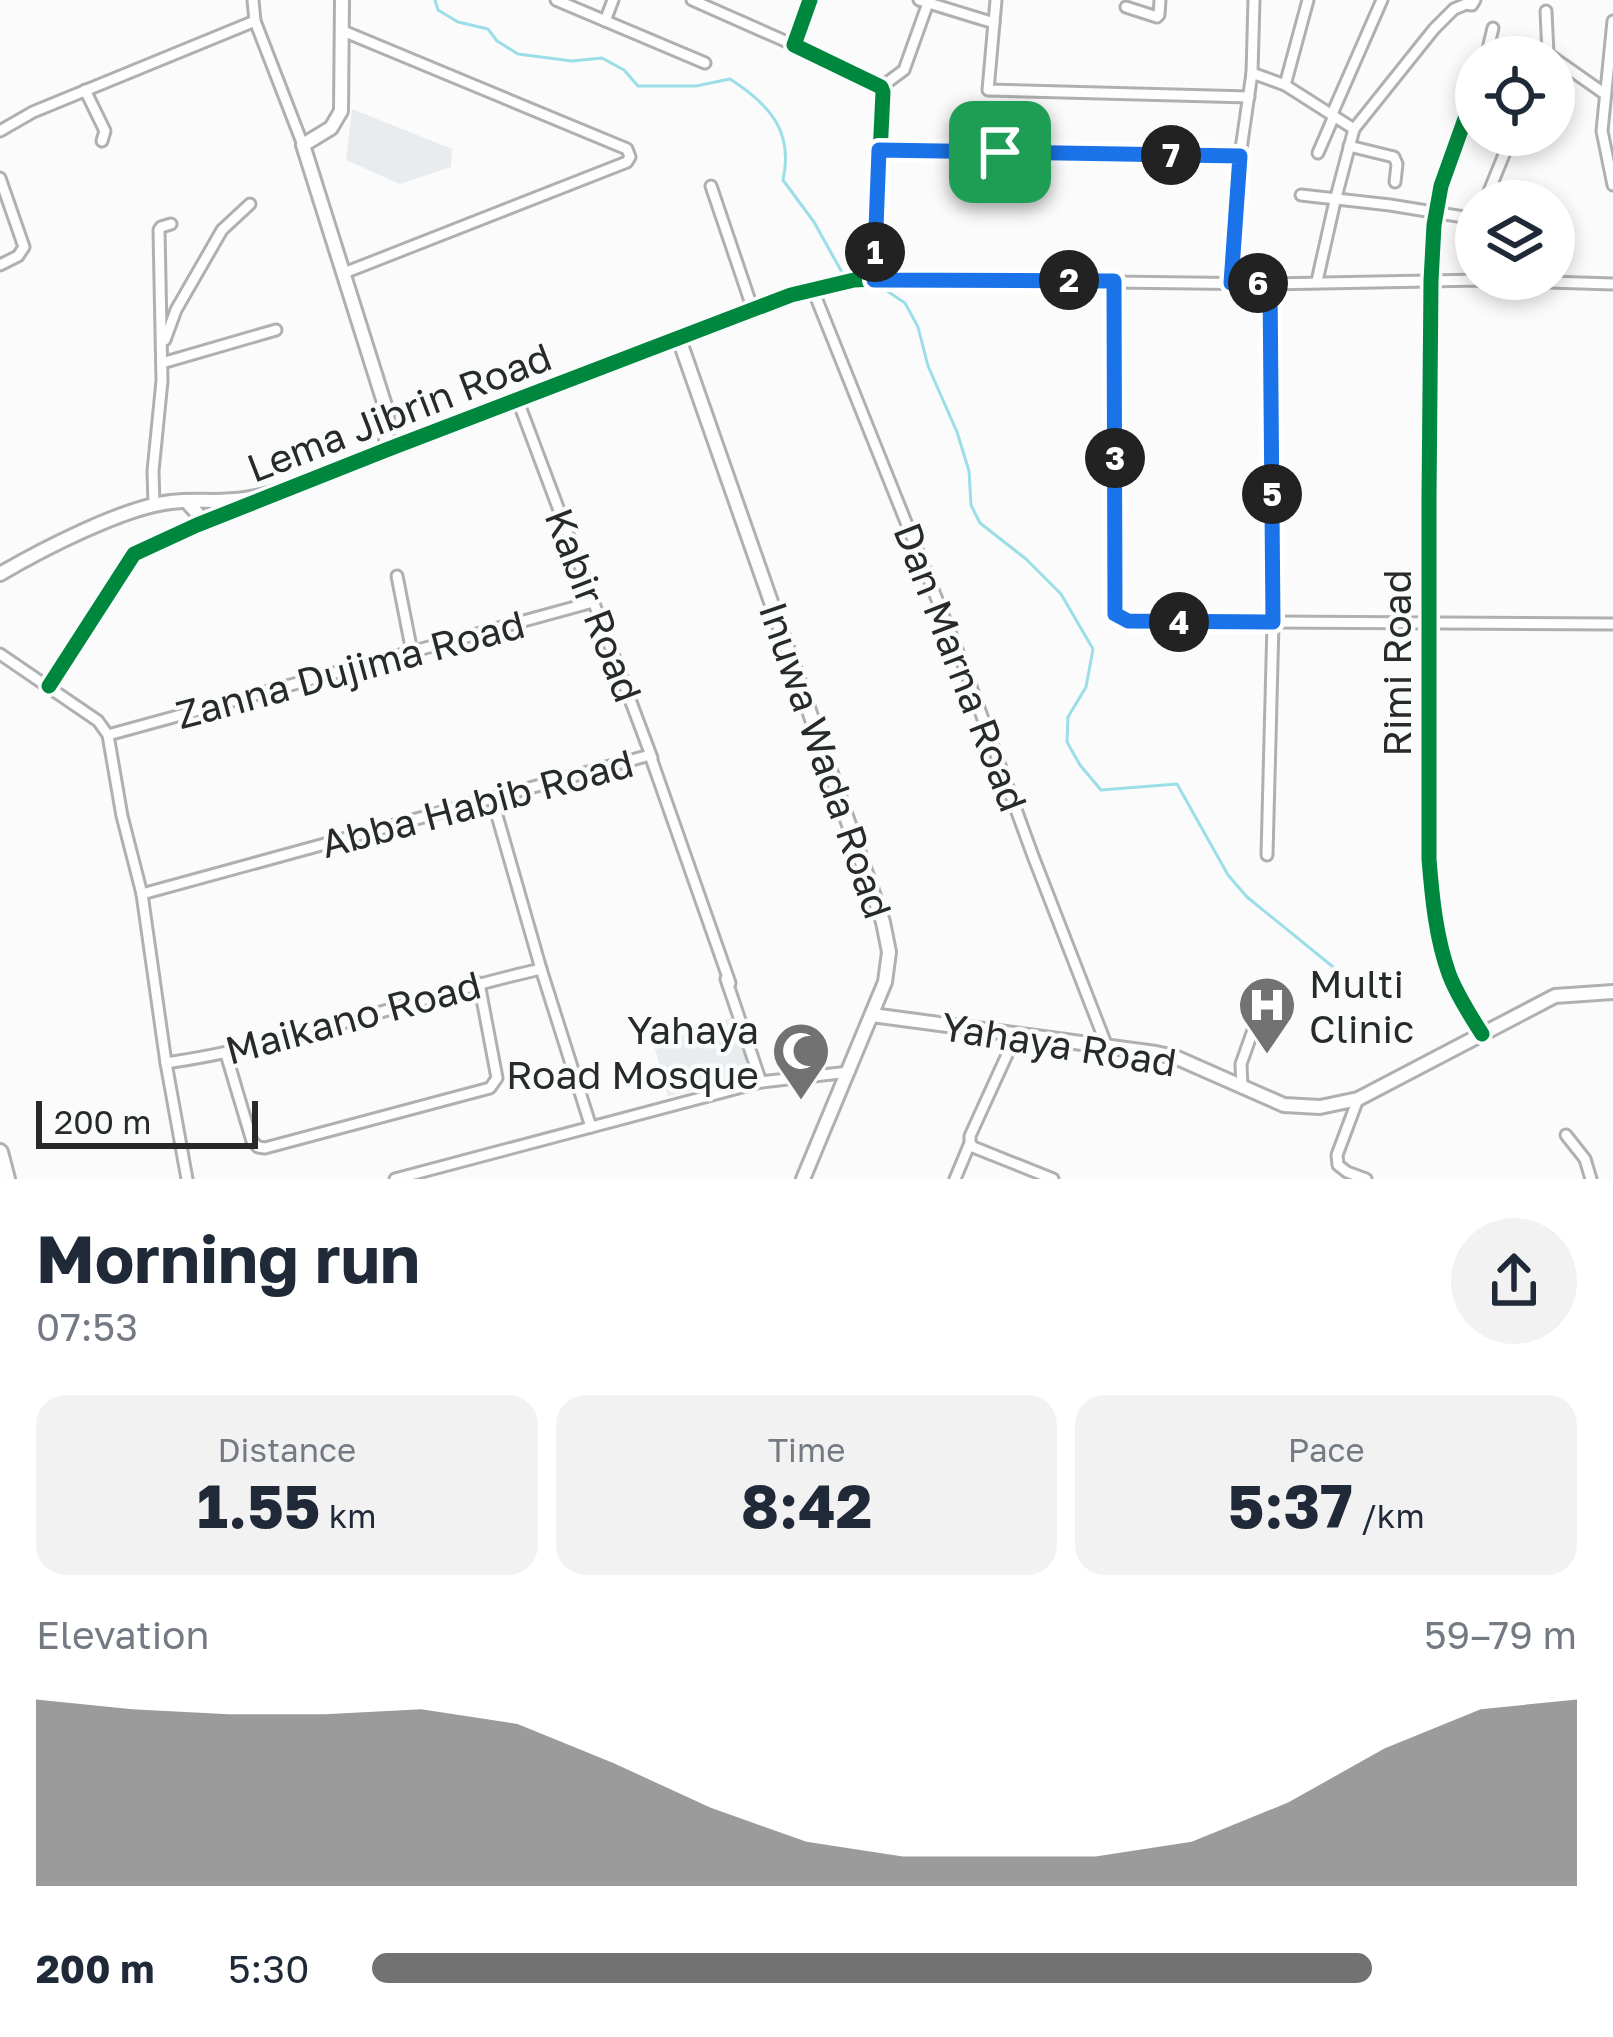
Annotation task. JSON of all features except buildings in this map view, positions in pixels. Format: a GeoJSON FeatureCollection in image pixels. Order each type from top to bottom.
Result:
{"type":"FeatureCollection","features":[{"type":"Feature","properties":{"kind":"main road"},"geometry":{"type":"LineString","coordinates":[[0,1152],[7,1179]]}},
{"type":"Feature","properties":{"kind":"street"},"geometry":{"type":"LineString","coordinates":[[253,0],[255,21],[303,145],[388,412],[386,450]]}},
{"type":"Feature","properties":{"kind":"street"},"geometry":{"type":"LineString","coordinates":[[303,145],[331,128],[341,111],[342,0]]}},
{"type":"Feature","properties":{"kind":"street"},"geometry":{"type":"LineString","coordinates":[[556,0],[705,63]]}},
{"type":"Feature","properties":{"kind":"street"},"geometry":{"type":"LineString","coordinates":[[605,20],[614,0]]}},
{"type":"Feature","properties":{"kind":"street"},"geometry":{"type":"LineString","coordinates":[[692,0],[881,87]]}},
{"type":"Feature","properties":{"kind":"street"},"geometry":{"type":"LineString","coordinates":[[794,46],[810,0]]}},
{"type":"Feature","properties":{"kind":"street"},"geometry":{"type":"LineString","coordinates":[[996,0],[988,90],[1249,97]]}},
{"type":"Feature","properties":{"kind":"street"},"geometry":{"type":"LineString","coordinates":[[1126,7],[1156,17],[1160,0]]}},
{"type":"Feature","properties":{"kind":"street"},"geometry":{"type":"LineString","coordinates":[[1231,283],[1240,156],[1252,73],[1254,0]]}},
{"type":"Feature","properties":{"kind":"street"},"geometry":{"type":"LineString","coordinates":[[1285,86],[1308,0]]}},
{"type":"Feature","properties":{"kind":"street"},"geometry":{"type":"LineString","coordinates":[[1318,153],[1382,0]]}},
{"type":"Feature","properties":{"kind":"street"},"geometry":{"type":"LineString","coordinates":[[1318,281],[1354,129],[1434,29],[1454,9],[1475,0]]}},
{"type":"Feature","properties":{"kind":"street"},"geometry":{"type":"LineString","coordinates":[[881,87],[904,70],[924,2],[994,23]]}},
{"type":"Feature","properties":{"kind":"street"},"geometry":{"type":"LineString","coordinates":[[1545,36],[1546,11]]}},
{"type":"Feature","properties":{"kind":"street"},"geometry":{"type":"LineString","coordinates":[[0,131],[33,112],[255,21]]}},
{"type":"Feature","properties":{"kind":"street"},"geometry":{"type":"LineString","coordinates":[[1613,21],[1602,130],[1613,185]]}},
{"type":"Feature","properties":{"kind":"street"},"geometry":{"type":"LineString","coordinates":[[1491,36],[1493,28]]}},
{"type":"Feature","properties":{"kind":"street"},"geometry":{"type":"LineString","coordinates":[[343,32],[627,149],[630,157],[344,273]]}},
{"type":"Feature","properties":{"kind":"street"},"geometry":{"type":"LineString","coordinates":[[1252,73],[1285,86],[1354,129]]}},
{"type":"Feature","properties":{"kind":"street"},"geometry":{"type":"LineString","coordinates":[[1575,75],[1606,94]]}},
{"type":"Feature","properties":{"kind":"street"},"geometry":{"type":"LineString","coordinates":[[881,87],[874,280],[1613,284]]}},
{"type":"Feature","properties":{"kind":"street"},"geometry":{"type":"LineString","coordinates":[[85,90],[105,131],[102,141]]}},
{"type":"Feature","properties":{"kind":"street"},"geometry":{"type":"LineString","coordinates":[[1349,146],[1394,157],[1395,182]]}},
{"type":"Feature","properties":{"kind":"street","name":"Rimi Road"},"geometry":{"type":"LineString","coordinates":[[1455,147],[1436,212],[1430,281],[1429,859],[1432,898],[1450,978],[1482,1034]]}},
{"type":"Feature","properties":{"kind":"street"},"geometry":{"type":"LineString","coordinates":[[879,150],[1240,156]]}},
{"type":"Feature","properties":{"kind":"street"},"geometry":{"type":"LineString","coordinates":[[0,178],[23,247],[18,256],[0,265]]}},
{"type":"Feature","properties":{"kind":"street"},"geometry":{"type":"LineString","coordinates":[[712,185],[753,310]]}},
{"type":"Feature","properties":{"kind":"street"},"geometry":{"type":"LineString","coordinates":[[1301,195],[1455,215]]}},
{"type":"Feature","properties":{"kind":"street"},"geometry":{"type":"LineString","coordinates":[[163,345],[176,310],[222,230],[250,204]]}},
{"type":"Feature","properties":{"kind":"street"},"geometry":{"type":"LineString","coordinates":[[154,505],[163,345],[159,230],[171,224]]}},
{"type":"Feature","properties":{"kind":"street","name":"Lema Jibrin Road"},"geometry":{"type":"LineString","coordinates":[[50,686],[134,554],[386,450],[791,295],[874,280]]}},
{"type":"Feature","properties":{"kind":"street"},"geometry":{"type":"LineString","coordinates":[[1114,281],[1115,614],[1120,619],[1613,625]]}},
{"type":"Feature","properties":{"kind":"street"},"geometry":{"type":"LineString","coordinates":[[1267,855],[1273,622],[1270,284]]}},
{"type":"Feature","properties":{"kind":"street","name":"Dan Marna Road"},"geometry":{"type":"LineString","coordinates":[[814,290],[964,667],[1106,1045]]}},
{"type":"Feature","properties":{"kind":"street"},"geometry":{"type":"LineString","coordinates":[[162,363],[276,330]]}},
{"type":"Feature","properties":{"kind":"street","name":"Inuwa Wada Road"},"geometry":{"type":"LineString","coordinates":[[679,339],[883,922],[889,952],[885,982],[803,1179]]}},
{"type":"Feature","properties":{"kind":"street","name":"Kabir Road"},"geometry":{"type":"LineString","coordinates":[[518,400],[650,755],[761,1082]]}},
{"type":"Feature","properties":{"kind":"street"},"geometry":{"type":"LineString","coordinates":[[2,571],[139,508],[244,500],[308,482]]}},
{"type":"Feature","properties":{"kind":"street"},"geometry":{"type":"LineString","coordinates":[[186,502],[197,513],[197,526]]}},
{"type":"Feature","properties":{"kind":"street"},"geometry":{"type":"LineString","coordinates":[[397,576],[412,652]]}},
{"type":"Feature","properties":{"kind":"street","name":"Zanna Dujima Road"},"geometry":{"type":"LineString","coordinates":[[108,735],[592,602]]}},
{"type":"Feature","properties":{"kind":"street"},"geometry":{"type":"LineString","coordinates":[[0,654],[98,721],[108,735],[142,894],[187,1179]]}},
{"type":"Feature","properties":{"kind":"street","name":"Abba Habib Road"},"geometry":{"type":"LineString","coordinates":[[142,894],[650,755],[730,983]]}},
{"type":"Feature","properties":{"kind":"street"},"geometry":{"type":"LineString","coordinates":[[492,798],[591,1127]]}},
{"type":"Feature","properties":{"kind":"street","name":"Maikano Road"},"geometry":{"type":"LineString","coordinates":[[166,1063],[226,1054],[479,982],[541,969]]}},
{"type":"Feature","properties":{"kind":"street"},"geometry":{"type":"LineString","coordinates":[[226,1054],[252,1141],[265,1148],[490,1088],[497,1078],[479,982]]}},
{"type":"Feature","properties":{"kind":"street","name":"Yahaya Road"},"geometry":{"type":"LineString","coordinates":[[872,1015],[1175,1058],[1284,1105],[1321,1107],[1358,1099],[1556,997],[1613,992]]}},
{"type":"Feature","properties":{"kind":"street"},"geometry":{"type":"LineString","coordinates":[[1242,1088],[1241,1064],[1257,1018]]}},
{"type":"Feature","properties":{"kind":"street"},"geometry":{"type":"LineString","coordinates":[[955,1179],[1016,1035]]}},
{"type":"Feature","properties":{"kind":"street"},"geometry":{"type":"LineString","coordinates":[[395,1179],[761,1082],[849,1072]]}},
{"type":"Feature","properties":{"kind":"street"},"geometry":{"type":"LineString","coordinates":[[1358,1099],[1337,1155],[1338,1165],[1366,1179]]}},
{"type":"Feature","properties":{"kind":"street"},"geometry":{"type":"LineString","coordinates":[[1566,1135],[1585,1159],[1591,1179]]}},
{"type":"Feature","properties":{"kind":"street"},"geometry":{"type":"LineString","coordinates":[[970,1143],[1053,1179]]}},
{"type":"Feature","properties":{"kind":"shaded area"},"geometry":{"type":"Polygon","coordinates":[[[352,109],[452,149],[451,167],[400,184],[346,160],[352,109]]]}},
{"type":"Feature","properties":{"kind":"shaded area"},"geometry":{"type":"Polygon","coordinates":[[[730,1018],[753,1078],[668,1096],[654,1045],[730,1018]]]}},
{"type":"Feature","properties":{"kind":"waterway"},"geometry":{"type":"LineString","coordinates":[[435,0],[438,10],[458,22],[488,29],[518,54],[572,61],[602,58],[624,70],[638,86],[696,86],[730,79],[756,98],[775,121],[785,147],[783,180],[814,222],[844,276]]}},
{"type":"Feature","properties":{"kind":"waterway"},"geometry":{"type":"LineString","coordinates":[[855,286],[884,289],[905,303],[957,432],[969,471],[971,505],[980,523],[1061,594],[1093,649],[1086,687],[1068,717],[1067,742],[1080,765],[1101,790],[1177,784],[1228,875],[1247,897],[1343,975]]}},
{"type":"Feature","properties":{"kind":"cycle path"},"geometry":{"type":"LineString","coordinates":[[49,686],[134,554],[386,450],[791,295],[874,279],[883,92],[794,45],[810,0]]}},
{"type":"Feature","properties":{"kind":"cycle path"},"geometry":{"type":"LineString","coordinates":[[1455,147],[1434,225],[1431,281],[1429,859],[1445,960],[1482,1034]]}},
{"type":"Feature","properties":{"kind":"place","name":"Multi Clinic"},"geometry":{"type":"Point","coordinates":[1267,1056]}},
{"type":"Feature","properties":{"kind":"place","name":"Yahaya Road Mosque"},"geometry":{"type":"Point","coordinates":[801,1102]}},
{"type":"Feature","properties":{"kind":"route"},"geometry":{"type":"LineString","coordinates":[[879,150],[1000,152],[1240,156],[1231,283],[1270,284],[1273,622],[1128,621],[1115,614],[1114,281],[874,280],[879,150]]}}]}
